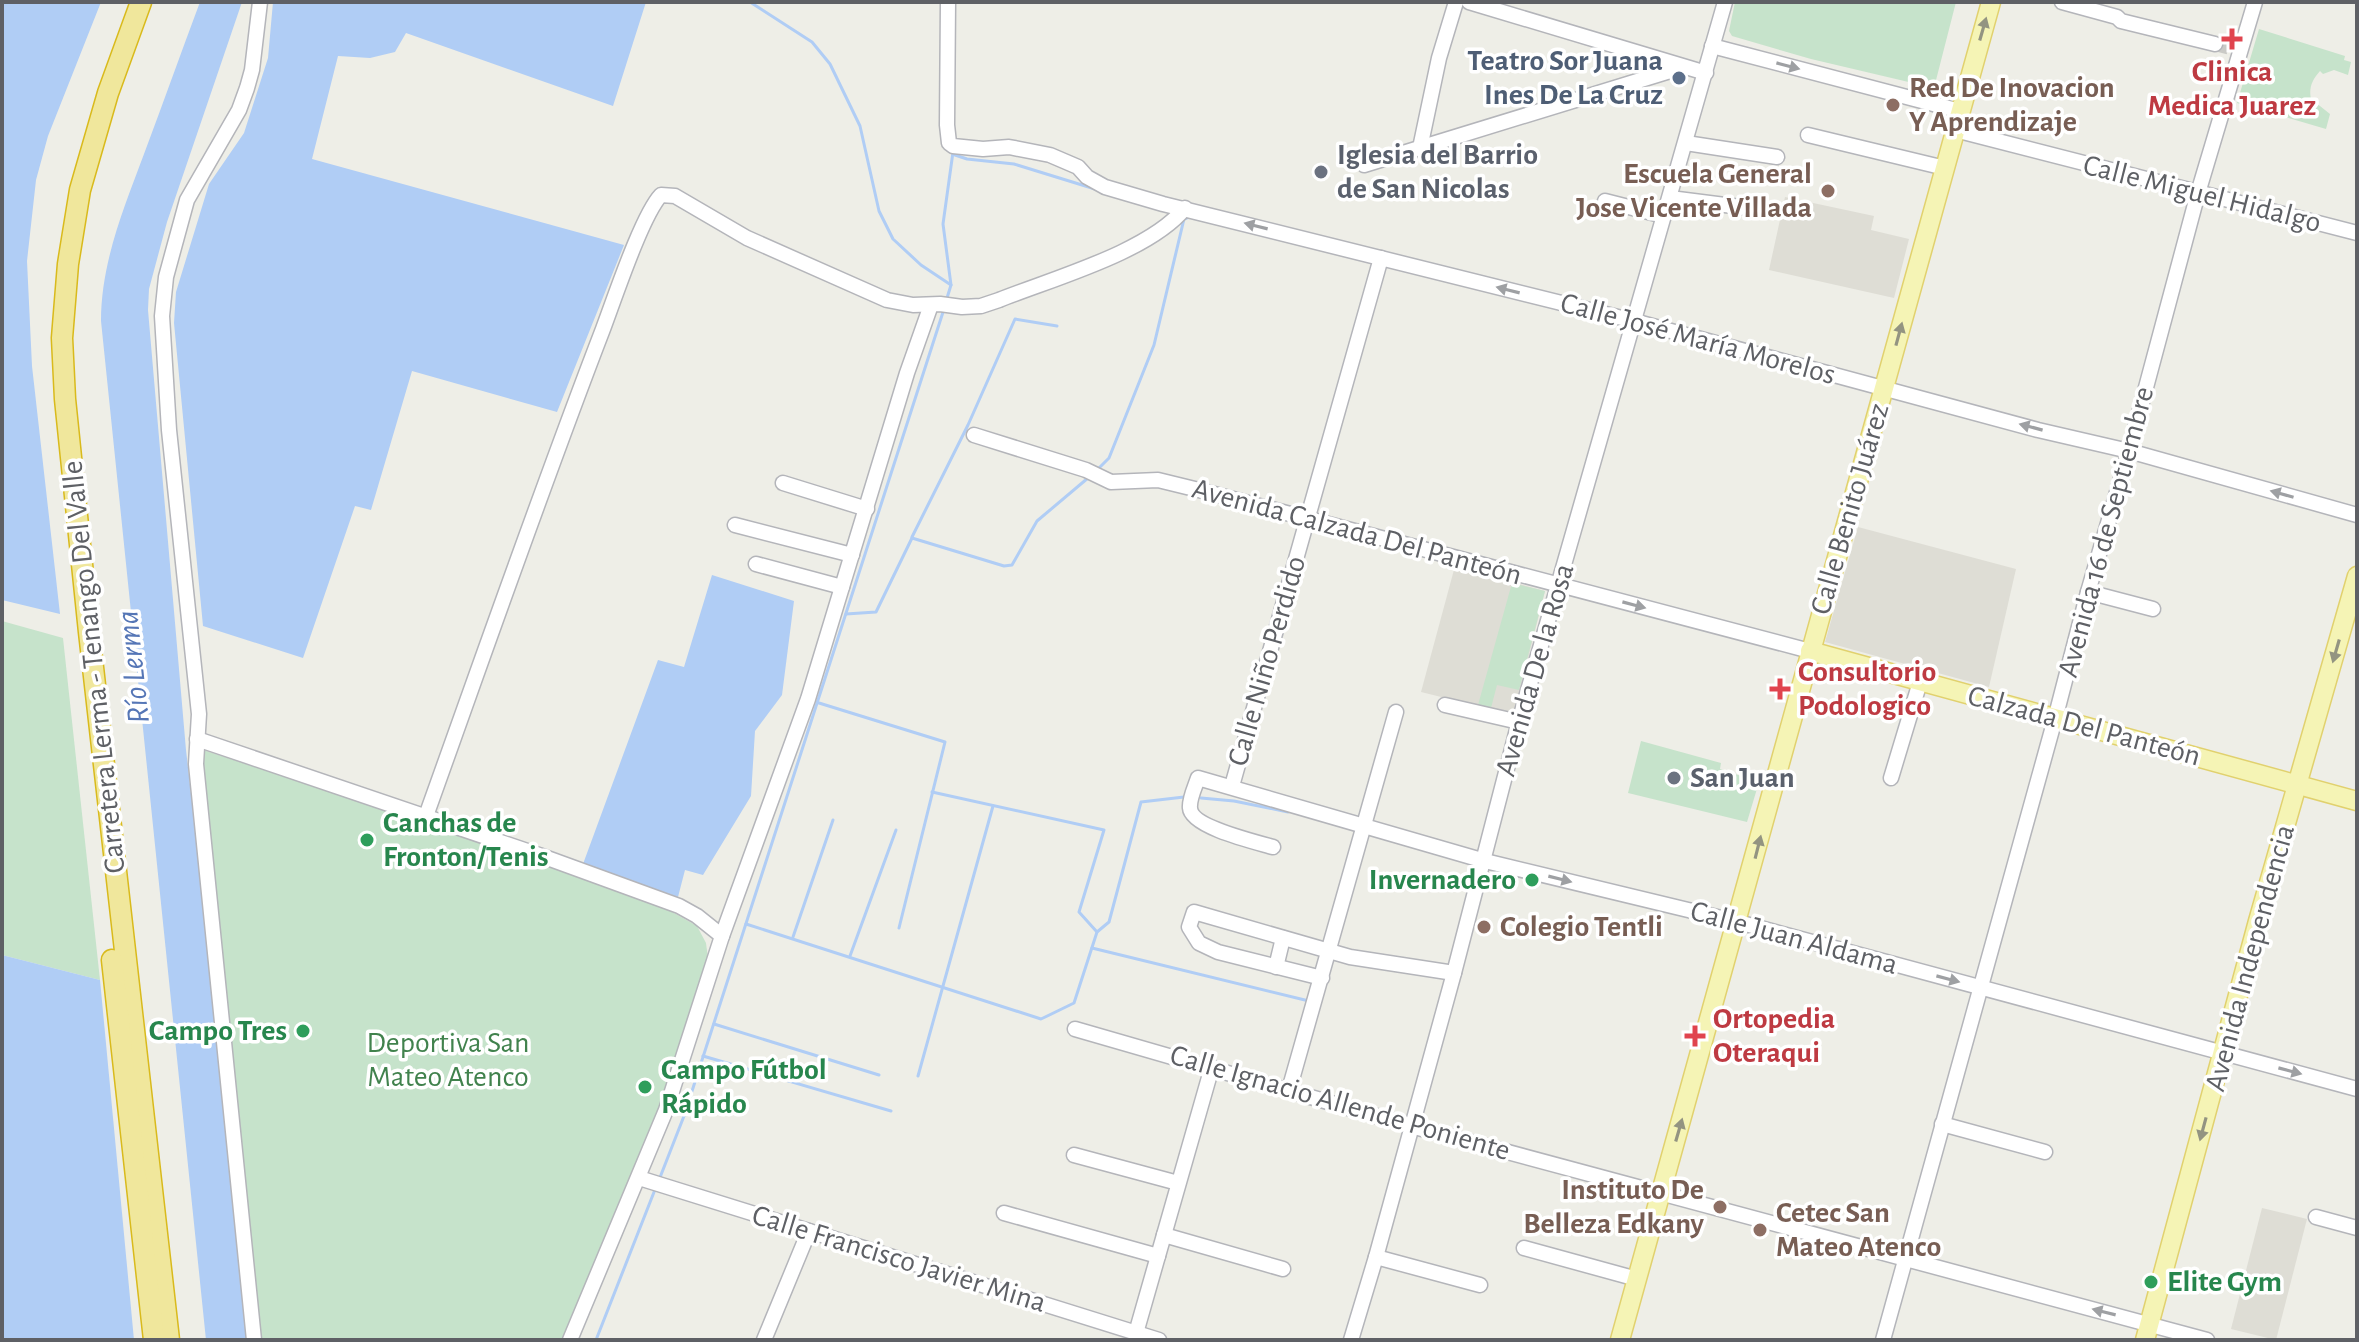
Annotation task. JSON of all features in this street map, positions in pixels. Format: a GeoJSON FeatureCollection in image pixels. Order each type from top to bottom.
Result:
{"type":"FeatureCollection","features":[{"type":"Feature","properties":{"kind":"highway"},"geometry":{"type":"LineString","coordinates":[[129,2],[86,123],[68,187],[54,278],[52,349],[66,527],[154,1340]]}},
{"type":"Feature","properties":{"kind":"highway","name":"Carretera Lerma - Tenango Del Valle"},"geometry":{"type":"LineString","coordinates":[[141,2],[108,93],[80,190],[68,264],[62,338],[65,399],[89,632],[169,1340]]}},
{"type":"Feature","properties":{"kind":"main road","name":"Calle Benito Juárez"},"geometry":{"type":"LineString","coordinates":[[1620,1340],[1991,2]]}},
{"type":"Feature","properties":{"kind":"main road","name":"Avenida Independencia"},"geometry":{"type":"LineString","coordinates":[[2147,1332],[2357,576]]}},
{"type":"Feature","properties":{"kind":"main road","name":"Calzada Del Panteón"},"geometry":{"type":"LineString","coordinates":[[1810,651],[2357,801]]}},
{"type":"Feature","properties":{"kind":"street"},"geometry":{"type":"LineString","coordinates":[[254,1340],[196,764],[199,714],[169,430],[162,316],[166,277],[187,200],[239,110],[247,88],[260,2]]}},
{"type":"Feature","properties":{"kind":"street","name":"Calle José María Morelos"},"geometry":{"type":"LineString","coordinates":[[948,2],[949,143],[971,149],[1009,147],[1050,155],[1078,167],[1087,177],[1105,187],[1634,321],[2038,430],[2129,451],[2357,515]]}},
{"type":"Feature","properties":{"kind":"street"},"geometry":{"type":"LineString","coordinates":[[1420,148],[1439,58],[1456,2]]}},
{"type":"Feature","properties":{"kind":"street"},"geometry":{"type":"LineString","coordinates":[[1469,2],[1706,73]]}},
{"type":"Feature","properties":{"kind":"street","name":"Avenida De la Rosa"},"geometry":{"type":"LineString","coordinates":[[1351,1340],[1485,861],[1519,722],[1725,2]]}},
{"type":"Feature","properties":{"kind":"street"},"geometry":{"type":"LineString","coordinates":[[2062,2],[2117,17],[2121,21],[2215,44]]}},
{"type":"Feature","properties":{"kind":"street","name":"Avenida 16 de Septiembre"},"geometry":{"type":"LineString","coordinates":[[1883,1340],[2237,50],[2255,2]]}},
{"type":"Feature","properties":{"kind":"street"},"geometry":{"type":"LineString","coordinates":[[1712,46],[1960,111]]}},
{"type":"Feature","properties":{"kind":"street"},"geometry":{"type":"LineString","coordinates":[[1364,165],[1683,67]]}},
{"type":"Feature","properties":{"kind":"street","name":"Calle Miguel Hidalgo"},"geometry":{"type":"LineString","coordinates":[[1955,130],[2357,233]]}},
{"type":"Feature","properties":{"kind":"street"},"geometry":{"type":"LineString","coordinates":[[1808,135],[1945,168]]}},
{"type":"Feature","properties":{"kind":"street"},"geometry":{"type":"LineString","coordinates":[[1686,143],[1777,157]]}},
{"type":"Feature","properties":{"kind":"street"},"geometry":{"type":"LineString","coordinates":[[426,816],[585,377],[658,198],[664,194],[675,196],[747,238],[865,292],[900,303],[962,307],[981,306],[999,300],[1133,246],[1169,225],[1185,208]]}},
{"type":"Feature","properties":{"kind":"street"},"geometry":{"type":"LineString","coordinates":[[1670,198],[1772,211]]}},
{"type":"Feature","properties":{"kind":"street"},"geometry":{"type":"LineString","coordinates":[[1605,201],[1664,216]]}},
{"type":"Feature","properties":{"kind":"street","name":"Calle Niño Perdido"},"geometry":{"type":"LineString","coordinates":[[1232,786],[1381,258]]}},
{"type":"Feature","properties":{"kind":"street"},"geometry":{"type":"LineString","coordinates":[[570,1340],[644,1179],[722,936],[808,699],[907,373],[935,304]]}},
{"type":"Feature","properties":{"kind":"street","name":"Avenida Calzada Del Panteón"},"geometry":{"type":"LineString","coordinates":[[974,435],[1086,470],[1102,479],[1118,482],[1158,480],[1810,651]]}},
{"type":"Feature","properties":{"kind":"street"},"geometry":{"type":"LineString","coordinates":[[783,483],[867,509]]}},
{"type":"Feature","properties":{"kind":"street"},"geometry":{"type":"LineString","coordinates":[[735,525],[852,555]]}},
{"type":"Feature","properties":{"kind":"street"},"geometry":{"type":"LineString","coordinates":[[756,564],[842,587]]}},
{"type":"Feature","properties":{"kind":"street"},"geometry":{"type":"LineString","coordinates":[[2088,592],[2153,609]]}},
{"type":"Feature","properties":{"kind":"street"},"geometry":{"type":"LineString","coordinates":[[1891,778],[1920,682]]}},
{"type":"Feature","properties":{"kind":"street"},"geometry":{"type":"LineString","coordinates":[[1445,705],[1519,722]]}},
{"type":"Feature","properties":{"kind":"street"},"geometry":{"type":"LineString","coordinates":[[1289,1090],[1396,712]]}},
{"type":"Feature","properties":{"kind":"street"},"geometry":{"type":"LineString","coordinates":[[197,739],[679,906],[722,936]]}},
{"type":"Feature","properties":{"kind":"street","name":"Calle Juan Aldama"},"geometry":{"type":"LineString","coordinates":[[1273,847],[1208,825],[1190,812],[1198,778],[1485,861],[1738,922],[2357,1089]]}},
{"type":"Feature","properties":{"kind":"street"},"geometry":{"type":"LineString","coordinates":[[1322,978],[1218,952],[1199,943],[1189,927],[1194,912],[1379,963],[1454,973]]}},
{"type":"Feature","properties":{"kind":"street"},"geometry":{"type":"LineString","coordinates":[[1276,967],[1283,938]]}},
{"type":"Feature","properties":{"kind":"street","name":"Calle Ignacio Allende Poniente"},"geometry":{"type":"LineString","coordinates":[[1075,1029],[1411,1126],[1905,1260],[2147,1332],[2207,1340]]}},
{"type":"Feature","properties":{"kind":"street"},"geometry":{"type":"LineString","coordinates":[[1136,1333],[1212,1067]]}},
{"type":"Feature","properties":{"kind":"street"},"geometry":{"type":"LineString","coordinates":[[1942,1124],[2045,1152]]}},
{"type":"Feature","properties":{"kind":"street"},"geometry":{"type":"LineString","coordinates":[[1074,1155],[1178,1183]]}},
{"type":"Feature","properties":{"kind":"street","name":"Calle Francisco Javier Mina"},"geometry":{"type":"LineString","coordinates":[[644,1179],[1159,1340]]}},
{"type":"Feature","properties":{"kind":"street"},"geometry":{"type":"LineString","coordinates":[[1004,1213],[1158,1256]]}},
{"type":"Feature","properties":{"kind":"street"},"geometry":{"type":"LineString","coordinates":[[2316,1217],[2357,1228]]}},
{"type":"Feature","properties":{"kind":"street"},"geometry":{"type":"LineString","coordinates":[[764,1340],[809,1231]]}},
{"type":"Feature","properties":{"kind":"street"},"geometry":{"type":"LineString","coordinates":[[1164,1235],[1283,1269]]}},
{"type":"Feature","properties":{"kind":"street"},"geometry":{"type":"LineString","coordinates":[[1524,1248],[1637,1279]]}},
{"type":"Feature","properties":{"kind":"street"},"geometry":{"type":"LineString","coordinates":[[1376,1257],[1480,1285]]}},
{"type":"Feature","properties":{"kind":"shaded area"},"geometry":{"type":"Polygon","coordinates":[[[1785,197],[1874,216],[1871,230],[1909,239],[1894,298],[1769,270],[1785,197]]]}},
{"type":"Feature","properties":{"kind":"shaded area"},"geometry":{"type":"Polygon","coordinates":[[[1858,527],[2016,569],[1989,687],[1825,642],[1858,527]]]}},
{"type":"Feature","properties":{"kind":"shaded area"},"geometry":{"type":"Polygon","coordinates":[[[1455,566],[1545,591],[1514,715],[1421,692],[1455,566]]]}},
{"type":"Feature","properties":{"kind":"shaded area"},"geometry":{"type":"Polygon","coordinates":[[[2262,1208],[2307,1219],[2276,1340],[2231,1329],[2262,1208]]]}},
{"type":"Feature","properties":{"kind":"green space"},"geometry":{"type":"Polygon","coordinates":[[[1735,2],[1956,2],[1934,88],[1811,59],[1732,36],[1729,31],[1735,2]]]}},
{"type":"Feature","properties":{"kind":"green space"},"geometry":{"type":"Polygon","coordinates":[[[2259,29],[2345,56],[2344,60],[2351,62],[2348,75],[2334,70],[2323,74],[2320,71],[2312,82],[2312,103],[2315,102],[2330,114],[2326,129],[2237,103],[2259,29]]]}},
{"type":"Feature","properties":{"kind":"green space"},"geometry":{"type":"Polygon","coordinates":[[[1512,583],[1545,591],[1519,690],[1497,685],[1491,708],[1478,705],[1512,583]]]}},
{"type":"Feature","properties":{"kind":"green space"},"geometry":{"type":"Polygon","coordinates":[[[2,621],[63,638],[100,980],[2,955],[2,621]]]}},
{"type":"Feature","properties":{"kind":"green space"},"geometry":{"type":"Polygon","coordinates":[[[1641,741],[1721,763],[1720,769],[1759,782],[1747,822],[1628,793],[1641,741]]]}},
{"type":"Feature","properties":{"kind":"green space","name":"Deportiva San Mateo Atenco"},"geometry":{"type":"Polygon","coordinates":[[[200,749],[430,824],[658,904],[697,926],[706,943],[709,966],[655,1126],[566,1340],[257,1340],[200,749]]]}},
{"type":"Feature","properties":{"kind":"water"},"geometry":{"type":"Polygon","coordinates":[[[2,2],[101,2],[48,136],[36,180],[27,261],[32,366],[60,614],[2,600],[2,2]]]}},
{"type":"Feature","properties":{"kind":"water"},"geometry":{"type":"Polygon","coordinates":[[[200,2],[242,2],[167,222],[149,289],[148,310],[186,750],[247,1340],[206,1340],[101,321],[105,278],[115,236],[200,2]]]}},
{"type":"Feature","properties":{"kind":"water"},"geometry":{"type":"Polygon","coordinates":[[[273,2],[646,2],[613,106],[406,33],[395,52],[370,58],[338,56],[312,159],[624,245],[557,412],[412,371],[371,510],[355,506],[303,658],[203,626],[174,323],[176,292],[209,184],[244,133],[268,58],[273,2]]]}},
{"type":"Feature","properties":{"kind":"water"},"geometry":{"type":"Polygon","coordinates":[[[712,575],[794,601],[782,695],[755,731],[751,796],[703,875],[685,870],[678,897],[583,864],[658,660],[684,667],[712,575]]]}},
{"type":"Feature","properties":{"kind":"water"},"geometry":{"type":"Polygon","coordinates":[[[2,955],[100,980],[134,1340],[2,1340],[2,955]]]}},
{"type":"Feature","properties":{"kind":"waterway"},"geometry":{"type":"LineString","coordinates":[[750,2],[812,42],[830,64],[860,126],[879,211],[893,239],[921,265],[951,285]]}},
{"type":"Feature","properties":{"kind":"waterway"},"geometry":{"type":"LineString","coordinates":[[947,298],[951,285],[943,224],[953,152]]}},
{"type":"Feature","properties":{"kind":"waterway"},"geometry":{"type":"LineString","coordinates":[[955,155],[1014,164],[1095,189]]}},
{"type":"Feature","properties":{"kind":"waterway"},"geometry":{"type":"LineString","coordinates":[[1097,470],[1109,458],[1154,345],[1184,219],[1192,216]]}},
{"type":"Feature","properties":{"kind":"waterway"},"geometry":{"type":"LineString","coordinates":[[659,1180],[684,1116],[944,309]]}},
{"type":"Feature","properties":{"kind":"waterway"},"geometry":{"type":"LineString","coordinates":[[912,537],[968,425],[1015,319],[1057,326]]}},
{"type":"Feature","properties":{"kind":"waterway"},"geometry":{"type":"LineString","coordinates":[[846,614],[876,612],[912,538],[1004,566],[1012,565],[1037,521],[1088,478]]}},
{"type":"Feature","properties":{"kind":"waterway"},"geometry":{"type":"LineString","coordinates":[[819,703],[945,742],[899,928]]}},
{"type":"Feature","properties":{"kind":"waterway"},"geometry":{"type":"LineString","coordinates":[[932,792],[1104,830],[1079,912],[1097,932]]}},
{"type":"Feature","properties":{"kind":"waterway"},"geometry":{"type":"LineString","coordinates":[[746,924],[1041,1019],[1074,1003],[1097,932],[1109,922],[1141,802],[1184,797]]}},
{"type":"Feature","properties":{"kind":"waterway"},"geometry":{"type":"LineString","coordinates":[[1201,798],[1288,812]]}},
{"type":"Feature","properties":{"kind":"waterway"},"geometry":{"type":"LineString","coordinates":[[918,1076],[993,806]]}},
{"type":"Feature","properties":{"kind":"waterway"},"geometry":{"type":"LineString","coordinates":[[793,937],[833,820]]}},
{"type":"Feature","properties":{"kind":"waterway"},"geometry":{"type":"LineString","coordinates":[[850,956],[896,830]]}},
{"type":"Feature","properties":{"kind":"waterway"},"geometry":{"type":"LineString","coordinates":[[1092,948],[1309,1001]]}},
{"type":"Feature","properties":{"kind":"waterway"},"geometry":{"type":"LineString","coordinates":[[714,1024],[879,1075]]}},
{"type":"Feature","properties":{"kind":"waterway"},"geometry":{"type":"LineString","coordinates":[[703,1056],[891,1111]]}},
{"type":"Feature","properties":{"kind":"waterway"},"geometry":{"type":"LineString","coordinates":[[596,1340],[656,1187]]}},
{"type":"Feature","properties":{"kind":"tunnel"},"geometry":{"type":"LineString","coordinates":[[2215,44],[2234,49]]}},
{"type":"Feature","properties":{"kind":"place","name":"Clinica Medica Juarez"},"geometry":{"type":"Point","coordinates":[2232,39]}},
{"type":"Feature","properties":{"kind":"place","name":"Teatro Sor Juana Ines De La Cruz"},"geometry":{"type":"Point","coordinates":[1679,78]}},
{"type":"Feature","properties":{"kind":"place","name":"Red De Inovacion Y Aprendizaje"},"geometry":{"type":"Point","coordinates":[1893,105]}},
{"type":"Feature","properties":{"kind":"place","name":"Iglesia del Barrio de San Nicolas"},"geometry":{"type":"Point","coordinates":[1321,172]}},
{"type":"Feature","properties":{"kind":"place","name":"Escuela General Jose Vicente Villada"},"geometry":{"type":"Point","coordinates":[1828,191]}},
{"type":"Feature","properties":{"kind":"place","name":"Consultorio Podologico"},"geometry":{"type":"Point","coordinates":[1780,689]}},
{"type":"Feature","properties":{"kind":"place","name":"San Juan"},"geometry":{"type":"Point","coordinates":[1674,778]}},
{"type":"Feature","properties":{"kind":"place","name":"Canchas de Fronton/Tenis"},"geometry":{"type":"Point","coordinates":[367,840]}},
{"type":"Feature","properties":{"kind":"place","name":"Invernadero"},"geometry":{"type":"Point","coordinates":[1532,880]}},
{"type":"Feature","properties":{"kind":"place","name":"Colegio Tentli"},"geometry":{"type":"Point","coordinates":[1484,927]}},
{"type":"Feature","properties":{"kind":"place","name":"Campo Tres"},"geometry":{"type":"Point","coordinates":[303,1031]}},
{"type":"Feature","properties":{"kind":"place","name":"Ortopedia Oteraqui"},"geometry":{"type":"Point","coordinates":[1695,1036]}},
{"type":"Feature","properties":{"kind":"place","name":"Campo Fútbol Rápido"},"geometry":{"type":"Point","coordinates":[645,1087]}},
{"type":"Feature","properties":{"kind":"place","name":"Instituto De Belleza Edkany"},"geometry":{"type":"Point","coordinates":[1720,1207]}},
{"type":"Feature","properties":{"kind":"place","name":"Cetec San Mateo Atenco"},"geometry":{"type":"Point","coordinates":[1760,1230]}},
{"type":"Feature","properties":{"kind":"place","name":"Elite Gym"},"geometry":{"type":"Point","coordinates":[2151,1282]}},
{"type":"Feature","properties":{"kind":"water label","name":"Río Lerma"},"geometry":{"type":"Point","coordinates":[133,667]}}]}
